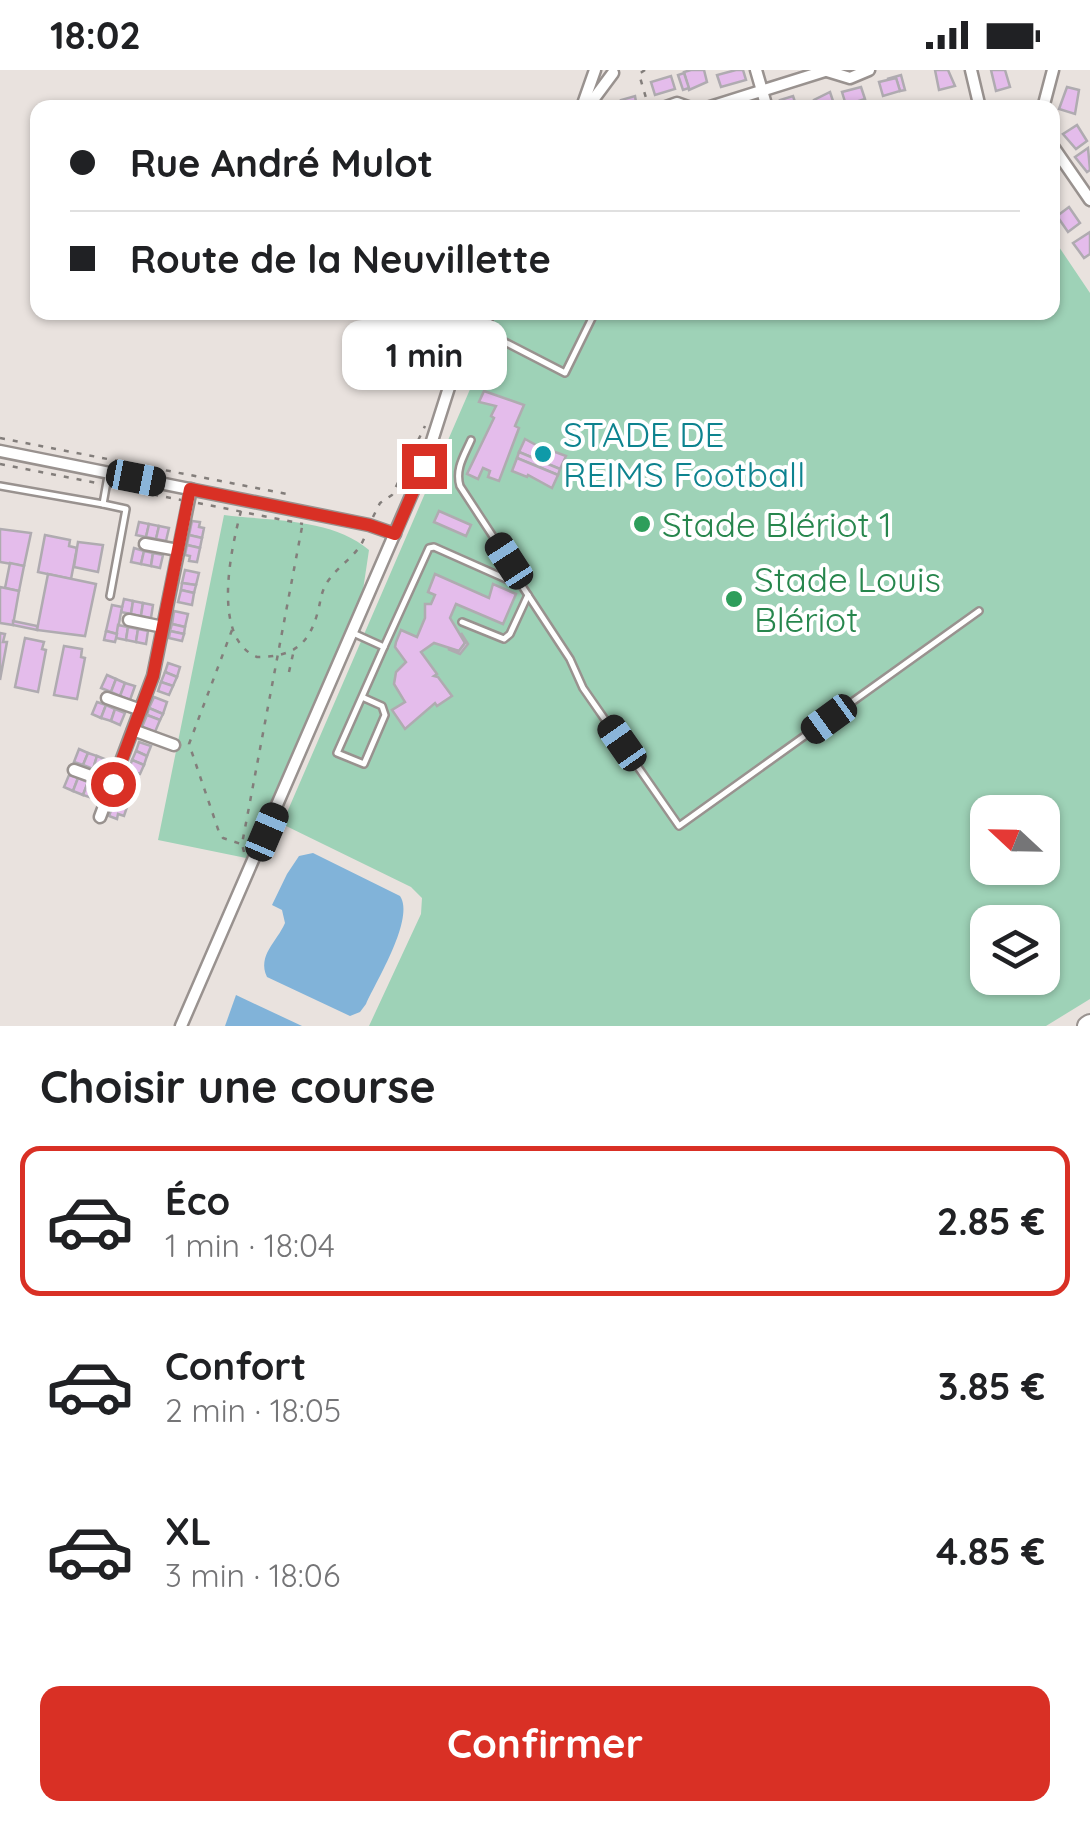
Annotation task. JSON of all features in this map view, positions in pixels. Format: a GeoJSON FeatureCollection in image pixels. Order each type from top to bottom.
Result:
{"type":"FeatureCollection","features":[{"type":"Feature","properties":{"kind":"street"},"geometry":{"type":"LineString","coordinates":[[587,100],[596,70]]}},
{"type":"Feature","properties":{"kind":"street"},"geometry":{"type":"LineString","coordinates":[[756,70],[766,100]]}},
{"type":"Feature","properties":{"kind":"street"},"geometry":{"type":"LineString","coordinates":[[732,100],[827,71],[850,78],[869,70]]}},
{"type":"Feature","properties":{"kind":"street"},"geometry":{"type":"LineString","coordinates":[[971,70],[978,100]]}},
{"type":"Feature","properties":{"kind":"street"},"geometry":{"type":"LineString","coordinates":[[1045,100],[1053,70]]}},
{"type":"Feature","properties":{"kind":"street"},"geometry":{"type":"LineString","coordinates":[[590,100],[613,71]]}},
{"type":"Feature","properties":{"kind":"street"},"geometry":{"type":"LineString","coordinates":[[1060,157],[1090,200]]}},
{"type":"Feature","properties":{"kind":"street"},"geometry":{"type":"LineString","coordinates":[[181,1026],[395,534],[444,412],[471,320]]}},
{"type":"Feature","properties":{"kind":"street"},"geometry":{"type":"LineString","coordinates":[[0,451],[108,479],[294,510],[395,534]]}},
{"type":"Feature","properties":{"kind":"street"},"geometry":{"type":"LineString","coordinates":[[100,817],[153,676],[189,495]]}},
{"type":"Feature","properties":{"kind":"street"},"geometry":{"type":"LineString","coordinates":[[145,544],[178,550]]}},
{"type":"Feature","properties":{"kind":"street"},"geometry":{"type":"LineString","coordinates":[[129,620],[163,627]]}},
{"type":"Feature","properties":{"kind":"street"},"geometry":{"type":"LineString","coordinates":[[107,698],[141,710]]}},
{"type":"Feature","properties":{"kind":"street"},"geometry":{"type":"LineString","coordinates":[[133,730],[174,745]]}},
{"type":"Feature","properties":{"kind":"street"},"geometry":{"type":"LineString","coordinates":[[74,770],[113,784]]}},
{"type":"Feature","properties":{"kind":"lane"},"geometry":{"type":"LineString","coordinates":[[478,320],[497,338],[565,373],[591,320]]}},
{"type":"Feature","properties":{"kind":"lane"},"geometry":{"type":"LineString","coordinates":[[484,327],[488,320]]}},
{"type":"Feature","properties":{"kind":"lane"},"geometry":{"type":"LineString","coordinates":[[471,440],[457,477],[509,561],[516,582]]}},
{"type":"Feature","properties":{"kind":"lane"},"geometry":{"type":"LineString","coordinates":[[103,504],[108,479]]}},
{"type":"Feature","properties":{"kind":"lane"},"geometry":{"type":"LineString","coordinates":[[0,486],[126,510],[110,596]]}},
{"type":"Feature","properties":{"kind":"lane"},"geometry":{"type":"LineString","coordinates":[[362,697],[382,706],[385,715],[364,764],[338,753],[362,697],[384,647],[429,548],[434,547],[516,582],[528,595],[570,659],[583,688],[679,826],[979,611]]}},
{"type":"Feature","properties":{"kind":"lane"},"geometry":{"type":"LineString","coordinates":[[462,622],[504,638],[510,634],[528,595]]}},
{"type":"Feature","properties":{"kind":"lane"},"geometry":{"type":"LineString","coordinates":[[352,632],[384,647]]}},
{"type":"Feature","properties":{"kind":"path"},"geometry":{"type":"LineString","coordinates":[[645,70],[639,74],[647,100]]}},
{"type":"Feature","properties":{"kind":"path"},"geometry":{"type":"LineString","coordinates":[[450,345],[458,320]]}},
{"type":"Feature","properties":{"kind":"path"},"geometry":{"type":"LineString","coordinates":[[289,672],[293,652],[311,630],[325,585],[362,546],[380,502],[392,495],[418,446],[430,412]]}},
{"type":"Feature","properties":{"kind":"path"},"geometry":{"type":"LineString","coordinates":[[0,438],[287,494],[294,510]]}},
{"type":"Feature","properties":{"kind":"path"},"geometry":{"type":"LineString","coordinates":[[0,464],[108,479],[304,524]]}},
{"type":"Feature","properties":{"kind":"path"},"geometry":{"type":"LineString","coordinates":[[240,512],[229,582],[232,629],[250,654],[277,656],[293,652]]}},
{"type":"Feature","properties":{"kind":"path"},"geometry":{"type":"LineString","coordinates":[[252,866],[242,844],[304,524],[312,514]]}},
{"type":"Feature","properties":{"kind":"path"},"geometry":{"type":"LineString","coordinates":[[232,629],[189,744],[219,832],[223,838],[242,844]]}},
{"type":"Feature","properties":{"kind":"green space","name":"Stade Louis Blériot"},"geometry":{"type":"Polygon","coordinates":[[[1060,248],[1090,293],[1090,999],[1046,1026],[369,1026],[421,914],[422,898],[411,887],[282,824],[471,387],[463,383],[471,346],[485,320],[1060,320],[1060,248]]]}},
{"type":"Feature","properties":{"kind":"green space"},"geometry":{"type":"Polygon","coordinates":[[[224,515],[319,526],[369,550],[363,590],[246,858],[158,840],[224,515]]]}},
{"type":"Feature","properties":{"kind":"water"},"geometry":{"type":"Polygon","coordinates":[[[313,853],[400,896],[403,906],[399,934],[386,965],[366,1004],[350,1016],[267,977],[265,969],[266,955],[285,923],[282,910],[272,905],[299,856],[313,853]]]}},
{"type":"Feature","properties":{"kind":"water"},"geometry":{"type":"Polygon","coordinates":[[[236,995],[302,1026],[225,1026],[236,995]]]}},
{"type":"Feature","properties":{"kind":"building"},"geometry":{"type":"Polygon","coordinates":[[[704,70],[707,82],[689,90],[684,72],[704,70]]]}},
{"type":"Feature","properties":{"kind":"building"},"geometry":{"type":"Polygon","coordinates":[[[743,70],[746,80],[721,87],[717,75],[743,70]]]}},
{"type":"Feature","properties":{"kind":"building"},"geometry":{"type":"Polygon","coordinates":[[[935,70],[948,70],[955,86],[939,90],[935,70]]]}},
{"type":"Feature","properties":{"kind":"building"},"geometry":{"type":"Polygon","coordinates":[[[991,70],[1005,70],[1010,87],[996,91],[991,70]]]}},
{"type":"Feature","properties":{"kind":"building"},"geometry":{"type":"Polygon","coordinates":[[[684,73],[689,88],[683,90],[678,75],[684,73]]]}},
{"type":"Feature","properties":{"kind":"building"},"geometry":{"type":"Polygon","coordinates":[[[901,75],[905,90],[900,91],[896,78],[887,79],[901,75]]]}},
{"type":"Feature","properties":{"kind":"building"},"geometry":{"type":"Polygon","coordinates":[[[671,76],[675,89],[655,95],[651,82],[671,76]]]}},
{"type":"Feature","properties":{"kind":"building"},"geometry":{"type":"Polygon","coordinates":[[[896,78],[900,91],[883,96],[879,82],[896,78]]]}},
{"type":"Feature","properties":{"kind":"building"},"geometry":{"type":"Polygon","coordinates":[[[861,87],[865,99],[844,100],[842,92],[861,87]]]}},
{"type":"Feature","properties":{"kind":"building"},"geometry":{"type":"Polygon","coordinates":[[[1067,87],[1079,90],[1075,114],[1060,106],[1067,87]]]}},
{"type":"Feature","properties":{"kind":"building"},"geometry":{"type":"Polygon","coordinates":[[[830,92],[833,100],[814,100],[830,92]]]}},
{"type":"Feature","properties":{"kind":"building"},"geometry":{"type":"Polygon","coordinates":[[[1077,125],[1087,141],[1076,149],[1063,134],[1077,125]]]}},
{"type":"Feature","properties":{"kind":"building"},"geometry":{"type":"Polygon","coordinates":[[[1088,148],[1090,170],[1087,172],[1075,157],[1088,148]]]}},
{"type":"Feature","properties":{"kind":"building"},"geometry":{"type":"Polygon","coordinates":[[[1069,207],[1080,223],[1068,232],[1060,214],[1069,207]]]}},
{"type":"Feature","properties":{"kind":"building"},"geometry":{"type":"Polygon","coordinates":[[[1090,232],[1090,254],[1084,258],[1073,243],[1090,232]]]}},
{"type":"Feature","properties":{"kind":"building"},"geometry":{"type":"Polygon","coordinates":[[[484,391],[524,405],[499,481],[488,477],[490,471],[483,468],[478,479],[467,474],[494,418],[491,416],[496,406],[479,402],[484,391]]]}},
{"type":"Feature","properties":{"kind":"building","name":"STADE DE REIMS Football"},"geometry":{"type":"Polygon","coordinates":[[[525,439],[566,456],[560,469],[519,452],[525,439]]]}},
{"type":"Feature","properties":{"kind":"building"},"geometry":{"type":"Polygon","coordinates":[[[519,452],[560,469],[558,475],[517,458],[519,452]]]}},
{"type":"Feature","properties":{"kind":"building"},"geometry":{"type":"Polygon","coordinates":[[[517,458],[558,475],[552,488],[512,471],[517,458]]]}},
{"type":"Feature","properties":{"kind":"building"},"geometry":{"type":"Polygon","coordinates":[[[439,511],[471,525],[466,536],[434,522],[439,511]]]}},
{"type":"Feature","properties":{"kind":"building"},"geometry":{"type":"Polygon","coordinates":[[[192,521],[200,522],[199,527],[204,528],[202,538],[189,535],[192,521]]]}},
{"type":"Feature","properties":{"kind":"building"},"geometry":{"type":"Polygon","coordinates":[[[139,522],[149,524],[146,537],[136,535],[139,522]]]}},
{"type":"Feature","properties":{"kind":"building"},"geometry":{"type":"Polygon","coordinates":[[[149,524],[159,526],[156,539],[146,537],[149,524]]]}},
{"type":"Feature","properties":{"kind":"building"},"geometry":{"type":"Polygon","coordinates":[[[159,526],[169,528],[166,541],[156,539],[159,526]]]}},
{"type":"Feature","properties":{"kind":"building"},"geometry":{"type":"Polygon","coordinates":[[[0,529],[31,533],[24,566],[0,562],[0,529]]]}},
{"type":"Feature","properties":{"kind":"building"},"geometry":{"type":"Polygon","coordinates":[[[45,535],[70,540],[69,546],[77,548],[71,579],[38,572],[45,535]]]}},
{"type":"Feature","properties":{"kind":"building"},"geometry":{"type":"Polygon","coordinates":[[[189,535],[202,538],[200,548],[187,545],[189,535]]]}},
{"type":"Feature","properties":{"kind":"building"},"geometry":{"type":"Polygon","coordinates":[[[78,542],[103,545],[98,572],[74,567],[78,542]]]}},
{"type":"Feature","properties":{"kind":"building"},"geometry":{"type":"Polygon","coordinates":[[[187,545],[200,548],[197,562],[189,561],[190,556],[185,555],[187,545]]]}},
{"type":"Feature","properties":{"kind":"building"},"geometry":{"type":"Polygon","coordinates":[[[134,548],[144,551],[141,564],[131,562],[134,548]]]}},
{"type":"Feature","properties":{"kind":"building"},"geometry":{"type":"Polygon","coordinates":[[[144,551],[153,553],[151,566],[141,564],[144,551]]]}},
{"type":"Feature","properties":{"kind":"building"},"geometry":{"type":"Polygon","coordinates":[[[153,553],[163,555],[160,568],[151,566],[153,553]]]}},
{"type":"Feature","properties":{"kind":"building"},"geometry":{"type":"Polygon","coordinates":[[[10,563],[24,566],[19,591],[5,588],[10,563]]]}},
{"type":"Feature","properties":{"kind":"building"},"geometry":{"type":"Polygon","coordinates":[[[185,570],[199,573],[196,585],[182,583],[185,570]]]}},
{"type":"Feature","properties":{"kind":"building"},"geometry":{"type":"Polygon","coordinates":[[[48,574],[96,584],[85,636],[37,630],[48,574]]]}},
{"type":"Feature","properties":{"kind":"building"},"geometry":{"type":"Polygon","coordinates":[[[435,574],[489,598],[493,584],[516,594],[503,624],[456,604],[450,618],[465,643],[459,651],[434,643],[421,652],[437,674],[434,676],[452,696],[437,706],[435,703],[405,729],[392,710],[405,702],[394,684],[396,672],[406,662],[395,647],[401,630],[417,637],[425,618],[425,604],[431,604],[435,595],[428,592],[435,574]]]}},
{"type":"Feature","properties":{"kind":"building"},"geometry":{"type":"Polygon","coordinates":[[[182,583],[196,585],[194,593],[181,590],[182,583]]]}},
{"type":"Feature","properties":{"kind":"building"},"geometry":{"type":"Polygon","coordinates":[[[0,587],[19,591],[13,625],[0,623],[0,587]]]}},
{"type":"Feature","properties":{"kind":"building"},"geometry":{"type":"Polygon","coordinates":[[[181,590],[194,593],[192,605],[178,602],[181,590]]]}},
{"type":"Feature","properties":{"kind":"building"},"geometry":{"type":"Polygon","coordinates":[[[124,599],[133,601],[131,614],[121,612],[124,599]]]}},
{"type":"Feature","properties":{"kind":"building"},"geometry":{"type":"Polygon","coordinates":[[[133,601],[143,603],[141,616],[131,614],[133,601]]]}},
{"type":"Feature","properties":{"kind":"building"},"geometry":{"type":"Polygon","coordinates":[[[143,603],[153,605],[151,618],[141,616],[143,603]]]}},
{"type":"Feature","properties":{"kind":"building"},"geometry":{"type":"Polygon","coordinates":[[[112,605],[122,607],[117,634],[106,631],[112,605]]]}},
{"type":"Feature","properties":{"kind":"building"},"geometry":{"type":"Polygon","coordinates":[[[174,611],[188,614],[185,627],[172,624],[174,611]]]}},
{"type":"Feature","properties":{"kind":"building"},"geometry":{"type":"Polygon","coordinates":[[[13,621],[37,626],[37,630],[13,625],[13,621]]]}},
{"type":"Feature","properties":{"kind":"building"},"geometry":{"type":"Polygon","coordinates":[[[172,624],[185,627],[184,634],[170,631],[172,624]]]}},
{"type":"Feature","properties":{"kind":"building"},"geometry":{"type":"Polygon","coordinates":[[[118,625],[128,627],[126,640],[116,638],[118,625]]]}},
{"type":"Feature","properties":{"kind":"building"},"geometry":{"type":"Polygon","coordinates":[[[128,627],[138,629],[136,642],[126,640],[128,627]]]}},
{"type":"Feature","properties":{"kind":"building"},"geometry":{"type":"Polygon","coordinates":[[[138,629],[148,631],[146,644],[136,642],[138,629]]]}},
{"type":"Feature","properties":{"kind":"building"},"geometry":{"type":"Polygon","coordinates":[[[106,631],[117,634],[115,642],[104,640],[106,631]]]}},
{"type":"Feature","properties":{"kind":"building"},"geometry":{"type":"Polygon","coordinates":[[[170,631],[184,634],[182,641],[169,638],[170,631]]]}},
{"type":"Feature","properties":{"kind":"building"},"geometry":{"type":"Polygon","coordinates":[[[0,633],[5,634],[3,642],[7,642],[0,680],[0,633]]]}},
{"type":"Feature","properties":{"kind":"building"},"geometry":{"type":"Polygon","coordinates":[[[25,638],[44,642],[42,649],[46,650],[38,692],[15,687],[25,638]]]}},
{"type":"Feature","properties":{"kind":"building"},"geometry":{"type":"Polygon","coordinates":[[[64,646],[82,649],[81,657],[85,658],[77,699],[54,695],[64,646]]]}},
{"type":"Feature","properties":{"kind":"building"},"geometry":{"type":"Polygon","coordinates":[[[168,663],[180,667],[177,677],[165,672],[168,663]]]}},
{"type":"Feature","properties":{"kind":"building"},"geometry":{"type":"Polygon","coordinates":[[[165,672],[177,677],[173,686],[161,682],[165,672]]]}},
{"type":"Feature","properties":{"kind":"building"},"geometry":{"type":"Polygon","coordinates":[[[107,675],[116,679],[111,692],[101,688],[107,675]]]}},
{"type":"Feature","properties":{"kind":"building"},"geometry":{"type":"Polygon","coordinates":[[[116,679],[125,683],[120,696],[111,692],[116,679]]]}},
{"type":"Feature","properties":{"kind":"building"},"geometry":{"type":"Polygon","coordinates":[[[161,682],[173,686],[169,695],[158,691],[161,682]]]}},
{"type":"Feature","properties":{"kind":"building"},"geometry":{"type":"Polygon","coordinates":[[[125,683],[135,686],[130,700],[120,696],[125,683]]]}},
{"type":"Feature","properties":{"kind":"building"},"geometry":{"type":"Polygon","coordinates":[[[154,697],[167,702],[163,714],[149,708],[154,697]]]}},
{"type":"Feature","properties":{"kind":"building"},"geometry":{"type":"Polygon","coordinates":[[[97,702],[106,705],[101,718],[92,714],[97,702]]]}},
{"type":"Feature","properties":{"kind":"building"},"geometry":{"type":"Polygon","coordinates":[[[106,705],[115,709],[111,721],[101,718],[106,705]]]}},
{"type":"Feature","properties":{"kind":"building"},"geometry":{"type":"Polygon","coordinates":[[[149,708],[163,714],[160,720],[147,715],[149,708]]]}},
{"type":"Feature","properties":{"kind":"building"},"geometry":{"type":"Polygon","coordinates":[[[115,709],[125,713],[120,725],[111,721],[115,709]]]}},
{"type":"Feature","properties":{"kind":"building"},"geometry":{"type":"Polygon","coordinates":[[[147,715],[160,720],[155,732],[142,727],[147,715]]]}},
{"type":"Feature","properties":{"kind":"building"},"geometry":{"type":"Polygon","coordinates":[[[139,742],[151,746],[147,756],[136,751],[139,742]]]}},
{"type":"Feature","properties":{"kind":"building"},"geometry":{"type":"Polygon","coordinates":[[[79,749],[88,753],[83,765],[74,762],[79,749]]]}},
{"type":"Feature","properties":{"kind":"building"},"geometry":{"type":"Polygon","coordinates":[[[136,751],[147,756],[144,765],[132,760],[136,751]]]}},
{"type":"Feature","properties":{"kind":"building"},"geometry":{"type":"Polygon","coordinates":[[[88,753],[97,756],[93,769],[83,765],[88,753]]]}},
{"type":"Feature","properties":{"kind":"building"},"geometry":{"type":"Polygon","coordinates":[[[97,756],[107,760],[102,773],[93,769],[97,756]]]}},
{"type":"Feature","properties":{"kind":"building"},"geometry":{"type":"Polygon","coordinates":[[[132,760],[144,765],[140,774],[129,770],[132,760]]]}},
{"type":"Feature","properties":{"kind":"building"},"geometry":{"type":"Polygon","coordinates":[[[69,775],[78,778],[73,791],[64,787],[69,775]]]}},
{"type":"Feature","properties":{"kind":"building"},"geometry":{"type":"Polygon","coordinates":[[[78,778],[88,782],[83,795],[73,791],[78,778]]]}},
{"type":"Feature","properties":{"kind":"building"},"geometry":{"type":"Polygon","coordinates":[[[128,781],[136,784],[131,797],[118,792],[121,783],[127,785],[128,781]]]}},
{"type":"Feature","properties":{"kind":"building"},"geometry":{"type":"Polygon","coordinates":[[[88,782],[97,786],[92,798],[83,795],[88,782]]]}},
{"type":"Feature","properties":{"kind":"building"},"geometry":{"type":"Polygon","coordinates":[[[118,792],[131,797],[127,807],[114,802],[118,792]]]}},
{"type":"Feature","properties":{"kind":"building"},"geometry":{"type":"Polygon","coordinates":[[[114,802],[127,807],[124,816],[118,814],[117,819],[109,816],[114,802]]]}},
{"type":"Feature","properties":{"kind":"place","name":"STADE DE REIMS Football"},"geometry":{"type":"Point","coordinates":[543,454]}},
{"type":"Feature","properties":{"kind":"place","name":"Stade Blériot 1"},"geometry":{"type":"Point","coordinates":[642,524]}},
{"type":"Feature","properties":{"kind":"place","name":"Stade Louis Blériot"},"geometry":{"type":"Point","coordinates":[734,599]}},
{"type":"Feature","properties":{"kind":"route"},"geometry":{"type":"LineString","coordinates":[[113,784],[153,676],[190,489],[369,525],[395,534],[424,466]]}}]}
